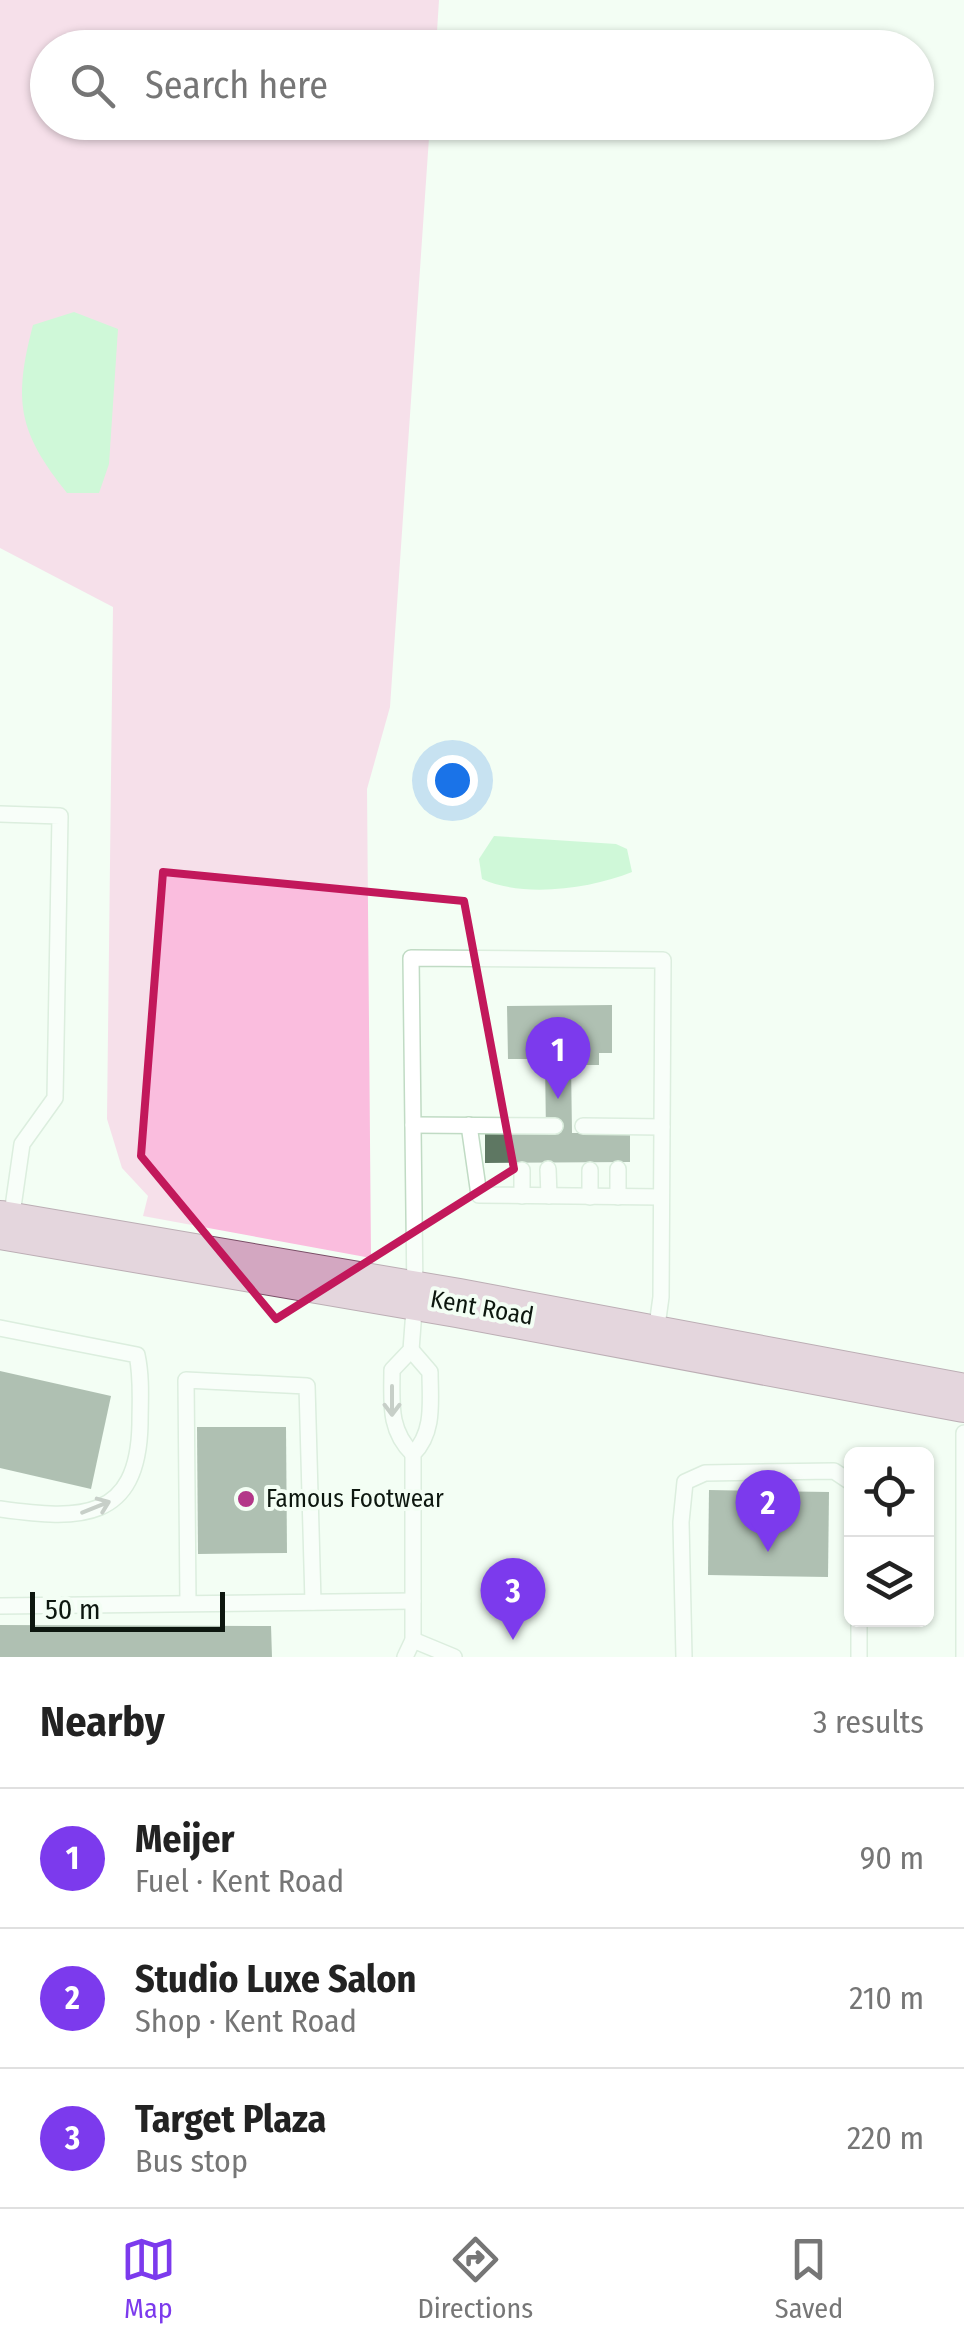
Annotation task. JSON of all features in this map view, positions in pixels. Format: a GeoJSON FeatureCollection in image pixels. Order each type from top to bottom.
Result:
{"type":"FeatureCollection","features":[{"type":"Feature","properties":{"kind":"main road","name":"Kent Road"},"geometry":{"type":"LineString","coordinates":[[5,1226],[415,1296],[964,1398]]}},
{"type":"Feature","properties":{"kind":"lane"},"geometry":{"type":"LineString","coordinates":[[0,814],[60,816],[55,1098],[22,1144],[5,1226]]}},
{"type":"Feature","properties":{"kind":"lane"},"geometry":{"type":"LineString","coordinates":[[405,1657],[413,1640],[412,1454],[400,1441],[392,1421],[392,1370],[411,1350],[415,1296],[411,958],[663,960],[656,1340]]}},
{"type":"Feature","properties":{"kind":"lane"},"geometry":{"type":"LineString","coordinates":[[413,1125],[469,1125],[522,1134],[550,1131]]}},
{"type":"Feature","properties":{"kind":"lane"},"geometry":{"type":"LineString","coordinates":[[469,1125],[479,1195],[661,1198]]}},
{"type":"Feature","properties":{"kind":"lane"},"geometry":{"type":"LineString","coordinates":[[588,1132],[618,1134],[662,1127]]}},
{"type":"Feature","properties":{"kind":"lane"},"geometry":{"type":"LineString","coordinates":[[548,1169],[548,1196]]}},
{"type":"Feature","properties":{"kind":"lane"},"geometry":{"type":"LineString","coordinates":[[618,1169],[618,1197]]}},
{"type":"Feature","properties":{"kind":"lane"},"geometry":{"type":"LineString","coordinates":[[522,1170],[522,1196]]}},
{"type":"Feature","properties":{"kind":"lane"},"geometry":{"type":"LineString","coordinates":[[590,1170],[590,1196]]}},
{"type":"Feature","properties":{"kind":"lane"},"geometry":{"type":"LineString","coordinates":[[0,1328],[137,1355],[141,1373],[139,1461],[121,1496],[87,1513],[0,1509]]}},
{"type":"Feature","properties":{"kind":"lane"},"geometry":{"type":"LineString","coordinates":[[411,1350],[430,1372],[430,1422],[424,1442],[412,1454]]}},
{"type":"Feature","properties":{"kind":"lane"},"geometry":{"type":"LineString","coordinates":[[188,1603],[186,1380],[306,1386],[313,1602]]}},
{"type":"Feature","properties":{"kind":"lane"},"geometry":{"type":"LineString","coordinates":[[964,1433],[964,1657]]}},
{"type":"Feature","properties":{"kind":"lane"},"geometry":{"type":"LineString","coordinates":[[684,1657],[680,1522],[685,1482],[705,1473],[834,1471],[844,1478]]}},
{"type":"Feature","properties":{"kind":"lane"},"geometry":{"type":"LineString","coordinates":[[0,1606],[413,1601]]}},
{"type":"Feature","properties":{"kind":"lane"},"geometry":{"type":"LineString","coordinates":[[859,1627],[860,1657]]}},
{"type":"Feature","properties":{"kind":"lane"},"geometry":{"type":"LineString","coordinates":[[413,1640],[454,1657]]}},
{"type":"Feature","properties":{"kind":"highlighted area"},"geometry":{"type":"Polygon","coordinates":[[[163,872],[464,901],[514,1169],[276,1319],[141,1156],[163,872]]]}},
{"type":"Feature","properties":{"kind":"shaded area"},"geometry":{"type":"Polygon","coordinates":[[[0,0],[439,0],[437,30],[30,30],[30,140],[429,140],[390,707],[367,789],[371,1258],[143,1216],[148,1196],[122,1168],[107,1119],[113,607],[0,548],[0,0]]]}},
{"type":"Feature","properties":{"kind":"shaded area"},"geometry":{"type":"Polygon","coordinates":[[[74,312],[118,329],[109,464],[99,493],[67,493],[38,452],[24,415],[23,375],[33,325],[74,312]]]}},
{"type":"Feature","properties":{"kind":"shaded area"},"geometry":{"type":"Polygon","coordinates":[[[494,836],[616,844],[627,849],[632,872],[557,889],[498,885],[482,879],[479,859],[494,836]]]}},
{"type":"Feature","properties":{"kind":"building"},"geometry":{"type":"Polygon","coordinates":[[[612,1005],[612,1053],[599,1053],[599,1065],[571,1065],[572,1133],[630,1133],[630,1162],[485,1163],[485,1134],[546,1133],[545,1059],[508,1059],[507,1006],[612,1005]]]}},
{"type":"Feature","properties":{"kind":"building"},"geometry":{"type":"Polygon","coordinates":[[[0,1371],[111,1396],[91,1489],[0,1468],[0,1371]]]}},
{"type":"Feature","properties":{"kind":"building"},"geometry":{"type":"Polygon","coordinates":[[[197,1427],[286,1427],[287,1553],[198,1554],[197,1427]]]}},
{"type":"Feature","properties":{"kind":"building"},"geometry":{"type":"Polygon","coordinates":[[[709,1490],[829,1492],[828,1577],[708,1575],[709,1490]]]}},
{"type":"Feature","properties":{"kind":"building"},"geometry":{"type":"Polygon","coordinates":[[[0,1625],[271,1626],[272,1657],[0,1657],[0,1625]]]}},
{"type":"Feature","properties":{"kind":"place","name":"Meijer"},"geometry":{"type":"Point","coordinates":[558,1099]}},
{"type":"Feature","properties":{"kind":"place","name":"Famous Footwear"},"geometry":{"type":"Point","coordinates":[246,1499]}},
{"type":"Feature","properties":{"kind":"place","name":"Studio Luxe Salon"},"geometry":{"type":"Point","coordinates":[768,1552]}},
{"type":"Feature","properties":{"kind":"place","name":"Target Plaza"},"geometry":{"type":"Point","coordinates":[513,1640]}}]}
